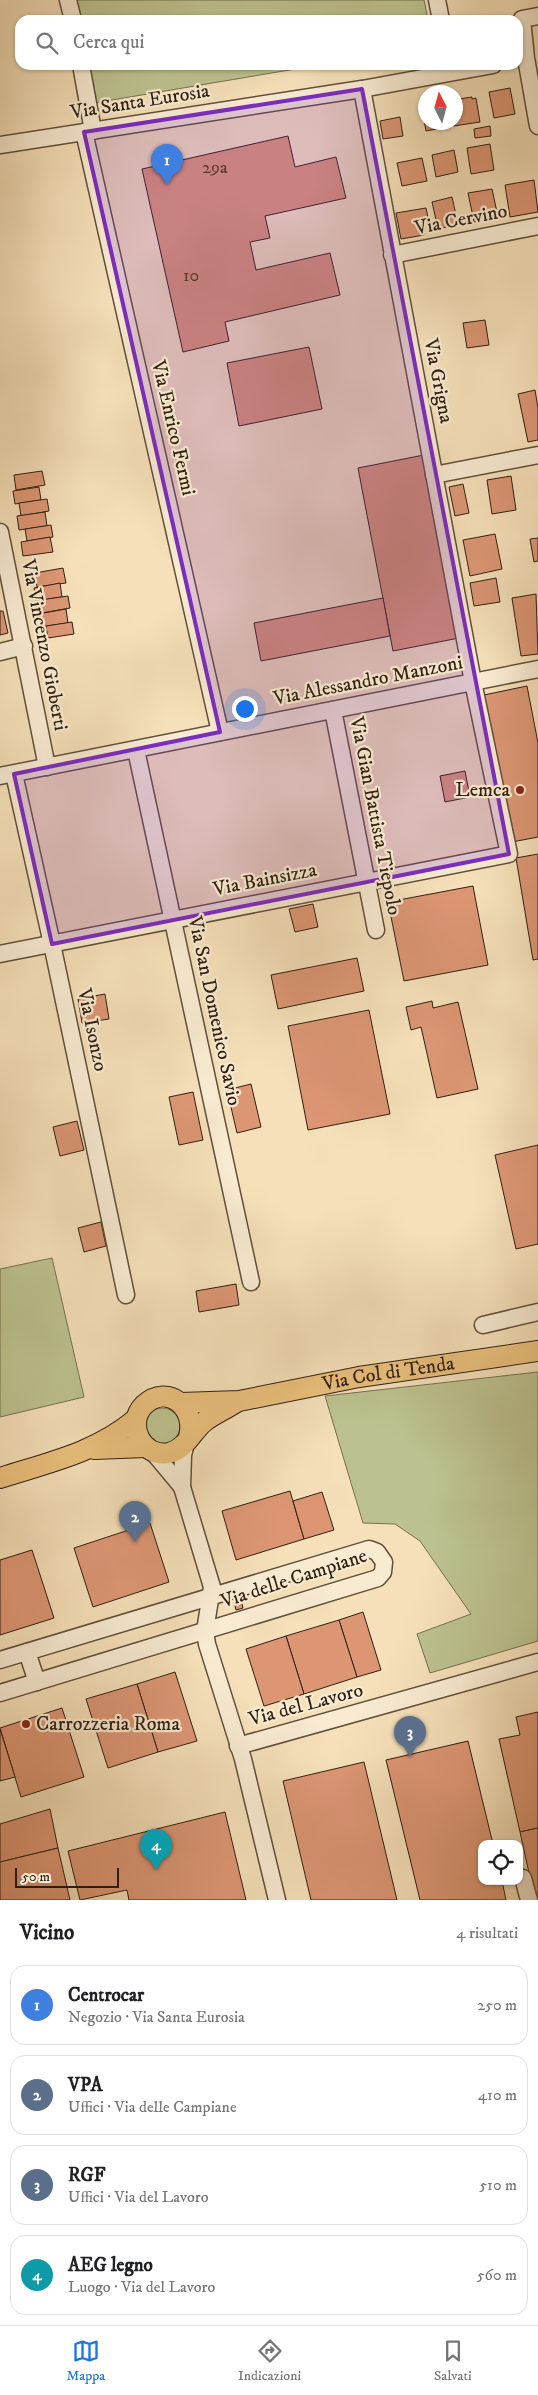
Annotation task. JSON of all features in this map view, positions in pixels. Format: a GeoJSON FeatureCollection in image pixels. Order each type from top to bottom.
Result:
{"type":"FeatureCollection","features":[{"type":"Feature","properties":{"kind":"main road","name":"Via Col di Tenda"},"geometry":{"type":"LineString","coordinates":[[0,1478],[92,1449],[119,1433],[136,1419],[146,1403],[154,1399],[173,1399],[181,1403],[239,1401],[359,1377],[538,1351]]}},
{"type":"Feature","properties":{"kind":"main road","name":"Via Col di Tenda"},"geometry":{"type":"LineString","coordinates":[[92,1449],[149,1449],[161,1454],[170,1453],[187,1441],[205,1421],[239,1401]]}},
{"type":"Feature","properties":{"kind":"main road"},"geometry":{"type":"LineString","coordinates":[[181,1403],[188,1411],[191,1420],[191,1430],[187,1441]]}},
{"type":"Feature","properties":{"kind":"main road"},"geometry":{"type":"LineString","coordinates":[[136,1419],[137,1434],[149,1449]]}},
{"type":"Feature","properties":{"kind":"street"},"geometry":{"type":"LineString","coordinates":[[68,0],[72,15]]}},
{"type":"Feature","properties":{"kind":"street"},"geometry":{"type":"LineString","coordinates":[[437,0],[439,15]]}},
{"type":"Feature","properties":{"kind":"street"},"geometry":{"type":"LineString","coordinates":[[523,18],[538,16]]}},
{"type":"Feature","properties":{"kind":"street"},"geometry":{"type":"LineString","coordinates":[[523,26],[538,126]]}},
{"type":"Feature","properties":{"kind":"street","name":"Via Enrico Fermi"},"geometry":{"type":"LineString","coordinates":[[82,70],[89,131],[220,732]]}},
{"type":"Feature","properties":{"kind":"street","name":"Via Santa Eurosia"},"geometry":{"type":"LineString","coordinates":[[0,145],[362,89],[446,70]]}},
{"type":"Feature","properties":{"kind":"street","name":"Via Grigna"},"geometry":{"type":"LineString","coordinates":[[362,89],[473,682],[509,854]]}},
{"type":"Feature","properties":{"kind":"street","name":"Via Cervino"},"geometry":{"type":"LineString","coordinates":[[392,255],[538,226]]}},
{"type":"Feature","properties":{"kind":"street"},"geometry":{"type":"LineString","coordinates":[[434,475],[538,456]]}},
{"type":"Feature","properties":{"kind":"street","name":"Via Vincenzo Gioberti"},"geometry":{"type":"LineString","coordinates":[[1,538],[47,767]]}},
{"type":"Feature","properties":{"kind":"street"},"geometry":{"type":"LineString","coordinates":[[0,652],[24,646]]}},
{"type":"Feature","properties":{"kind":"street","name":"Via Alessandro Manzoni"},"geometry":{"type":"LineString","coordinates":[[7,775],[538,669]]}},
{"type":"Feature","properties":{"kind":"street","name":"Via Gian Battista Tiepolo"},"geometry":{"type":"LineString","coordinates":[[333,710],[376,930]]}},
{"type":"Feature","properties":{"kind":"street","name":"Via San Domenico Savio"},"geometry":{"type":"LineString","coordinates":[[136,750],[251,1282]]}},
{"type":"Feature","properties":{"kind":"street","name":"Via Isonzo"},"geometry":{"type":"LineString","coordinates":[[7,775],[52,944],[126,1295]]}},
{"type":"Feature","properties":{"kind":"street","name":"Via Bainsizza"},"geometry":{"type":"LineString","coordinates":[[0,954],[509,854]]}},
{"type":"Feature","properties":{"kind":"street"},"geometry":{"type":"LineString","coordinates":[[483,1325],[538,1312]]}},
{"type":"Feature","properties":{"kind":"street","name":"Via delle Campiane"},"geometry":{"type":"LineString","coordinates":[[187,1441],[183,1455],[182,1487],[212,1587],[205,1631],[238,1746]]}},
{"type":"Feature","properties":{"kind":"street","name":"Via delle Campiane"},"geometry":{"type":"LineString","coordinates":[[149,1449],[182,1487]]}},
{"type":"Feature","properties":{"kind":"street","name":"Via delle Campiane"},"geometry":{"type":"LineString","coordinates":[[0,1660],[369,1550],[377,1552],[384,1562],[383,1572],[378,1578],[0,1693]]}},
{"type":"Feature","properties":{"kind":"street"},"geometry":{"type":"LineString","coordinates":[[28,1652],[37,1682]]}},
{"type":"Feature","properties":{"kind":"street","name":"Via del Lavoro"},"geometry":{"type":"LineString","coordinates":[[277,1900],[245,1765],[238,1746],[538,1662]]}},
{"type":"Feature","properties":{"kind":"street"},"geometry":{"type":"LineString","coordinates":[[523,1878],[529,1900]]}},
{"type":"Feature","properties":{"kind":"highlighted area"},"geometry":{"type":"Polygon","coordinates":[[[362,89],[509,854],[52,944],[14,774],[220,732],[84,132],[362,89]]]}},
{"type":"Feature","properties":{"kind":"green space"},"geometry":{"type":"Polygon","coordinates":[[[75,0],[424,0],[427,15],[78,15],[75,0]]]}},
{"type":"Feature","properties":{"kind":"green space"},"geometry":{"type":"Polygon","coordinates":[[[88,70],[289,70],[94,103],[88,70]]]}},
{"type":"Feature","properties":{"kind":"green space"},"geometry":{"type":"Polygon","coordinates":[[[52,1258],[84,1397],[0,1417],[0,1269],[52,1258]]]}},
{"type":"Feature","properties":{"kind":"green space"},"geometry":{"type":"Polygon","coordinates":[[[538,1372],[538,1641],[430,1673],[417,1634],[471,1614],[420,1541],[395,1524],[363,1523],[325,1396],[538,1372]]]}},
{"type":"Feature","properties":{"kind":"green space"},"geometry":{"type":"Polygon","coordinates":[[[162,1408],[169,1409],[175,1413],[179,1419],[179,1433],[175,1439],[169,1443],[162,1444],[155,1443],[149,1439],[145,1433],[144,1426],[145,1419],[149,1413],[155,1409],[162,1408]]]}},
{"type":"Feature","properties":{"kind":"building"},"geometry":{"type":"Polygon","coordinates":[[[510,88],[515,114],[494,118],[489,92],[510,88]]]}},
{"type":"Feature","properties":{"kind":"building"},"geometry":{"type":"Polygon","coordinates":[[[463,98],[476,98],[480,122],[463,125],[463,98]]]}},
{"type":"Feature","properties":{"kind":"building"},"geometry":{"type":"Polygon","coordinates":[[[400,117],[403,136],[383,139],[380,121],[400,117]]]}},
{"type":"Feature","properties":{"kind":"building"},"geometry":{"type":"Polygon","coordinates":[[[490,126],[491,136],[475,138],[474,129],[490,126]]]}},
{"type":"Feature","properties":{"kind":"building"},"geometry":{"type":"Polygon","coordinates":[[[288,136],[295,167],[336,157],[346,198],[265,216],[270,238],[250,242],[256,270],[330,253],[340,295],[225,322],[229,341],[183,352],[142,169],[288,136]]]}},
{"type":"Feature","properties":{"kind":"building"},"geometry":{"type":"Polygon","coordinates":[[[490,144],[494,170],[471,174],[467,148],[490,144]]]}},
{"type":"Feature","properties":{"kind":"building"},"geometry":{"type":"Polygon","coordinates":[[[454,150],[458,172],[436,177],[432,155],[454,150]]]}},
{"type":"Feature","properties":{"kind":"building"},"geometry":{"type":"Polygon","coordinates":[[[422,158],[427,181],[402,186],[397,163],[422,158]]]}},
{"type":"Feature","properties":{"kind":"building"},"geometry":{"type":"Polygon","coordinates":[[[534,180],[538,212],[510,217],[505,185],[534,180]]]}},
{"type":"Feature","properties":{"kind":"building"},"geometry":{"type":"Polygon","coordinates":[[[492,189],[498,217],[474,222],[468,193],[492,189]]]}},
{"type":"Feature","properties":{"kind":"building"},"geometry":{"type":"Polygon","coordinates":[[[452,197],[458,224],[438,229],[432,202],[452,197]]]}},
{"type":"Feature","properties":{"kind":"building"},"geometry":{"type":"Polygon","coordinates":[[[426,208],[429,223],[422,224],[424,235],[401,239],[396,213],[426,208]]]}},
{"type":"Feature","properties":{"kind":"building"},"geometry":{"type":"Polygon","coordinates":[[[485,320],[489,345],[467,348],[463,323],[485,320]]]}},
{"type":"Feature","properties":{"kind":"building"},"geometry":{"type":"Polygon","coordinates":[[[309,347],[322,409],[239,426],[227,363],[309,347]]]}},
{"type":"Feature","properties":{"kind":"building"},"geometry":{"type":"Polygon","coordinates":[[[535,390],[538,408],[538,440],[528,442],[518,394],[535,390]]]}},
{"type":"Feature","properties":{"kind":"building"},"geometry":{"type":"Polygon","coordinates":[[[424,455],[459,638],[393,651],[358,468],[424,455]]]}},
{"type":"Feature","properties":{"kind":"building"},"geometry":{"type":"Polygon","coordinates":[[[42,471],[45,485],[16,490],[14,475],[42,471]]]}},
{"type":"Feature","properties":{"kind":"building"},"geometry":{"type":"Polygon","coordinates":[[[511,476],[516,510],[492,514],[487,480],[511,476]]]}},
{"type":"Feature","properties":{"kind":"building"},"geometry":{"type":"Polygon","coordinates":[[[463,484],[469,513],[455,516],[449,487],[463,484]]]}},
{"type":"Feature","properties":{"kind":"building"},"geometry":{"type":"Polygon","coordinates":[[[39,487],[41,500],[15,504],[13,491],[39,487]]]}},
{"type":"Feature","properties":{"kind":"building"},"geometry":{"type":"Polygon","coordinates":[[[47,499],[49,511],[21,516],[19,503],[47,499]]]}},
{"type":"Feature","properties":{"kind":"building"},"geometry":{"type":"Polygon","coordinates":[[[45,512],[47,526],[19,530],[17,516],[45,512]]]}},
{"type":"Feature","properties":{"kind":"building"},"geometry":{"type":"Polygon","coordinates":[[[51,525],[53,537],[27,541],[25,529],[51,525]]]}},
{"type":"Feature","properties":{"kind":"building"},"geometry":{"type":"Polygon","coordinates":[[[495,534],[502,569],[470,576],[463,540],[495,534]]]}},
{"type":"Feature","properties":{"kind":"building"},"geometry":{"type":"Polygon","coordinates":[[[50,537],[53,552],[23,556],[21,542],[50,537]]]}},
{"type":"Feature","properties":{"kind":"building"},"geometry":{"type":"Polygon","coordinates":[[[538,538],[538,561],[534,562],[530,539],[538,538]]]}},
{"type":"Feature","properties":{"kind":"building"},"geometry":{"type":"Polygon","coordinates":[[[63,568],[66,583],[37,587],[35,573],[63,568]]]}},
{"type":"Feature","properties":{"kind":"building"},"geometry":{"type":"Polygon","coordinates":[[[496,578],[500,602],[474,606],[470,583],[496,578]]]}},
{"type":"Feature","properties":{"kind":"building"},"geometry":{"type":"Polygon","coordinates":[[[60,583],[62,597],[36,601],[34,588],[60,583]]]}},
{"type":"Feature","properties":{"kind":"building"},"geometry":{"type":"Polygon","coordinates":[[[536,594],[538,654],[521,656],[512,598],[536,594]]]}},
{"type":"Feature","properties":{"kind":"building"},"geometry":{"type":"Polygon","coordinates":[[[68,596],[70,608],[42,613],[40,600],[68,596]]]}},
{"type":"Feature","properties":{"kind":"building"},"geometry":{"type":"Polygon","coordinates":[[[383,598],[390,636],[261,661],[254,623],[383,598]]]}},
{"type":"Feature","properties":{"kind":"building"},"geometry":{"type":"Polygon","coordinates":[[[66,609],[68,623],[40,627],[38,614],[66,609]]]}},
{"type":"Feature","properties":{"kind":"building"},"geometry":{"type":"Polygon","coordinates":[[[0,611],[3,611],[8,633],[0,635],[0,611]]]}},
{"type":"Feature","properties":{"kind":"building"},"geometry":{"type":"Polygon","coordinates":[[[72,622],[74,634],[48,638],[46,626],[72,622]]]}},
{"type":"Feature","properties":{"kind":"building","name":"Lemca"},"geometry":{"type":"Polygon","coordinates":[[[527,686],[538,743],[538,837],[512,842],[484,695],[527,686]]]}},
{"type":"Feature","properties":{"kind":"building"},"geometry":{"type":"Polygon","coordinates":[[[465,771],[470,797],[445,802],[440,776],[465,771]]]}},
{"type":"Feature","properties":{"kind":"building"},"geometry":{"type":"Polygon","coordinates":[[[538,854],[538,959],[533,960],[516,858],[538,854]]]}},
{"type":"Feature","properties":{"kind":"building"},"geometry":{"type":"Polygon","coordinates":[[[473,886],[488,965],[404,981],[388,902],[473,886]]]}},
{"type":"Feature","properties":{"kind":"building"},"geometry":{"type":"Polygon","coordinates":[[[313,904],[318,927],[295,932],[289,909],[313,904]]]}},
{"type":"Feature","properties":{"kind":"building"},"geometry":{"type":"Polygon","coordinates":[[[357,958],[364,991],[278,1009],[271,975],[357,958]]]}},
{"type":"Feature","properties":{"kind":"building"},"geometry":{"type":"Polygon","coordinates":[[[105,994],[109,1019],[82,1023],[78,999],[105,994]]]}},
{"type":"Feature","properties":{"kind":"building"},"geometry":{"type":"Polygon","coordinates":[[[432,1001],[433,1008],[458,1002],[478,1089],[437,1098],[421,1027],[411,1030],[406,1007],[432,1001]]]}},
{"type":"Feature","properties":{"kind":"building"},"geometry":{"type":"Polygon","coordinates":[[[369,1010],[390,1114],[308,1130],[288,1026],[369,1010]]]}},
{"type":"Feature","properties":{"kind":"building"},"geometry":{"type":"Polygon","coordinates":[[[251,1084],[261,1127],[237,1133],[227,1090],[251,1084]]]}},
{"type":"Feature","properties":{"kind":"building"},"geometry":{"type":"Polygon","coordinates":[[[193,1092],[203,1140],[179,1145],[169,1097],[193,1092]]]}},
{"type":"Feature","properties":{"kind":"building"},"geometry":{"type":"Polygon","coordinates":[[[77,1121],[84,1150],[60,1156],[53,1127],[77,1121]]]}},
{"type":"Feature","properties":{"kind":"building"},"geometry":{"type":"Polygon","coordinates":[[[538,1145],[538,1244],[516,1249],[495,1155],[538,1145]]]}},
{"type":"Feature","properties":{"kind":"building"},"geometry":{"type":"Polygon","coordinates":[[[101,1222],[106,1246],[84,1252],[78,1228],[101,1222]]]}},
{"type":"Feature","properties":{"kind":"building"},"geometry":{"type":"Polygon","coordinates":[[[236,1284],[239,1305],[199,1312],[196,1291],[236,1284]]]}},
{"type":"Feature","properties":{"kind":"building"},"geometry":{"type":"Polygon","coordinates":[[[290,1491],[304,1539],[236,1560],[222,1511],[290,1491]]]}},
{"type":"Feature","properties":{"kind":"building"},"geometry":{"type":"Polygon","coordinates":[[[322,1492],[334,1530],[304,1539],[293,1501],[322,1492]]]}},
{"type":"Feature","properties":{"kind":"building"},"geometry":{"type":"Polygon","coordinates":[[[150,1523],[169,1582],[93,1607],[74,1548],[150,1523]]]}},
{"type":"Feature","properties":{"kind":"building"},"geometry":{"type":"Polygon","coordinates":[[[32,1550],[54,1618],[0,1635],[0,1560],[32,1550]]]}},
{"type":"Feature","properties":{"kind":"building"},"geometry":{"type":"Polygon","coordinates":[[[241,1600],[243,1608],[236,1610],[234,1602],[241,1600]]]}},
{"type":"Feature","properties":{"kind":"building"},"geometry":{"type":"Polygon","coordinates":[[[363,1612],[381,1670],[357,1677],[339,1620],[363,1612]]]}},
{"type":"Feature","properties":{"kind":"building"},"geometry":{"type":"Polygon","coordinates":[[[339,1620],[357,1677],[304,1694],[286,1636],[339,1620]]]}},
{"type":"Feature","properties":{"kind":"building"},"geometry":{"type":"Polygon","coordinates":[[[286,1636],[304,1694],[264,1706],[246,1649],[286,1636]]]}},
{"type":"Feature","properties":{"kind":"building"},"geometry":{"type":"Polygon","coordinates":[[[175,1672],[197,1741],[158,1752],[137,1684],[175,1672]]]}},
{"type":"Feature","properties":{"kind":"building"},"geometry":{"type":"Polygon","coordinates":[[[137,1684],[158,1752],[108,1768],[86,1699],[137,1684]]]}},
{"type":"Feature","properties":{"kind":"building"},"geometry":{"type":"Polygon","coordinates":[[[62,1708],[84,1777],[21,1797],[0,1728],[62,1708]]]}},
{"type":"Feature","properties":{"kind":"building"},"geometry":{"type":"Polygon","coordinates":[[[538,1712],[538,1828],[520,1832],[499,1739],[520,1735],[516,1717],[538,1712]]]}},
{"type":"Feature","properties":{"kind":"building"},"geometry":{"type":"Polygon","coordinates":[[[0,1729],[15,1777],[0,1781],[0,1729]]]}},
{"type":"Feature","properties":{"kind":"building"},"geometry":{"type":"Polygon","coordinates":[[[468,1741],[492,1840],[478,1840],[478,1885],[503,1885],[506,1900],[420,1900],[386,1760],[468,1741]]]}},
{"type":"Feature","properties":{"kind":"building"},"geometry":{"type":"Polygon","coordinates":[[[364,1762],[397,1900],[311,1900],[283,1781],[364,1762]]]}},
{"type":"Feature","properties":{"kind":"building"},"geometry":{"type":"Polygon","coordinates":[[[50,1809],[58,1848],[0,1862],[0,1824],[50,1809]]]}},
{"type":"Feature","properties":{"kind":"building"},"geometry":{"type":"Polygon","coordinates":[[[225,1812],[246,1900],[129,1900],[127,1890],[80,1900],[68,1851],[225,1812]]]}},
{"type":"Feature","properties":{"kind":"building"},"geometry":{"type":"Polygon","coordinates":[[[538,1828],[538,1900],[535,1900],[520,1832],[538,1828]]]}},
{"type":"Feature","properties":{"kind":"building"},"geometry":{"type":"Polygon","coordinates":[[[58,1848],[70,1900],[0,1900],[0,1862],[58,1848]]]}},
{"type":"Feature","properties":{"kind":"place","name":"Centrocar"},"geometry":{"type":"Point","coordinates":[167,185]}},
{"type":"Feature","properties":{"kind":"place","name":"Lemca"},"geometry":{"type":"Point","coordinates":[520,790]}},
{"type":"Feature","properties":{"kind":"place","name":"VPA"},"geometry":{"type":"Point","coordinates":[135,1542]}},
{"type":"Feature","properties":{"kind":"place","name":"Carrozzeria Roma"},"geometry":{"type":"Point","coordinates":[26,1724]}},
{"type":"Feature","properties":{"kind":"place","name":"RGF"},"geometry":{"type":"Point","coordinates":[410,1757]}},
{"type":"Feature","properties":{"kind":"place","name":"AEG legno"},"geometry":{"type":"Point","coordinates":[156,1870]}}]}
